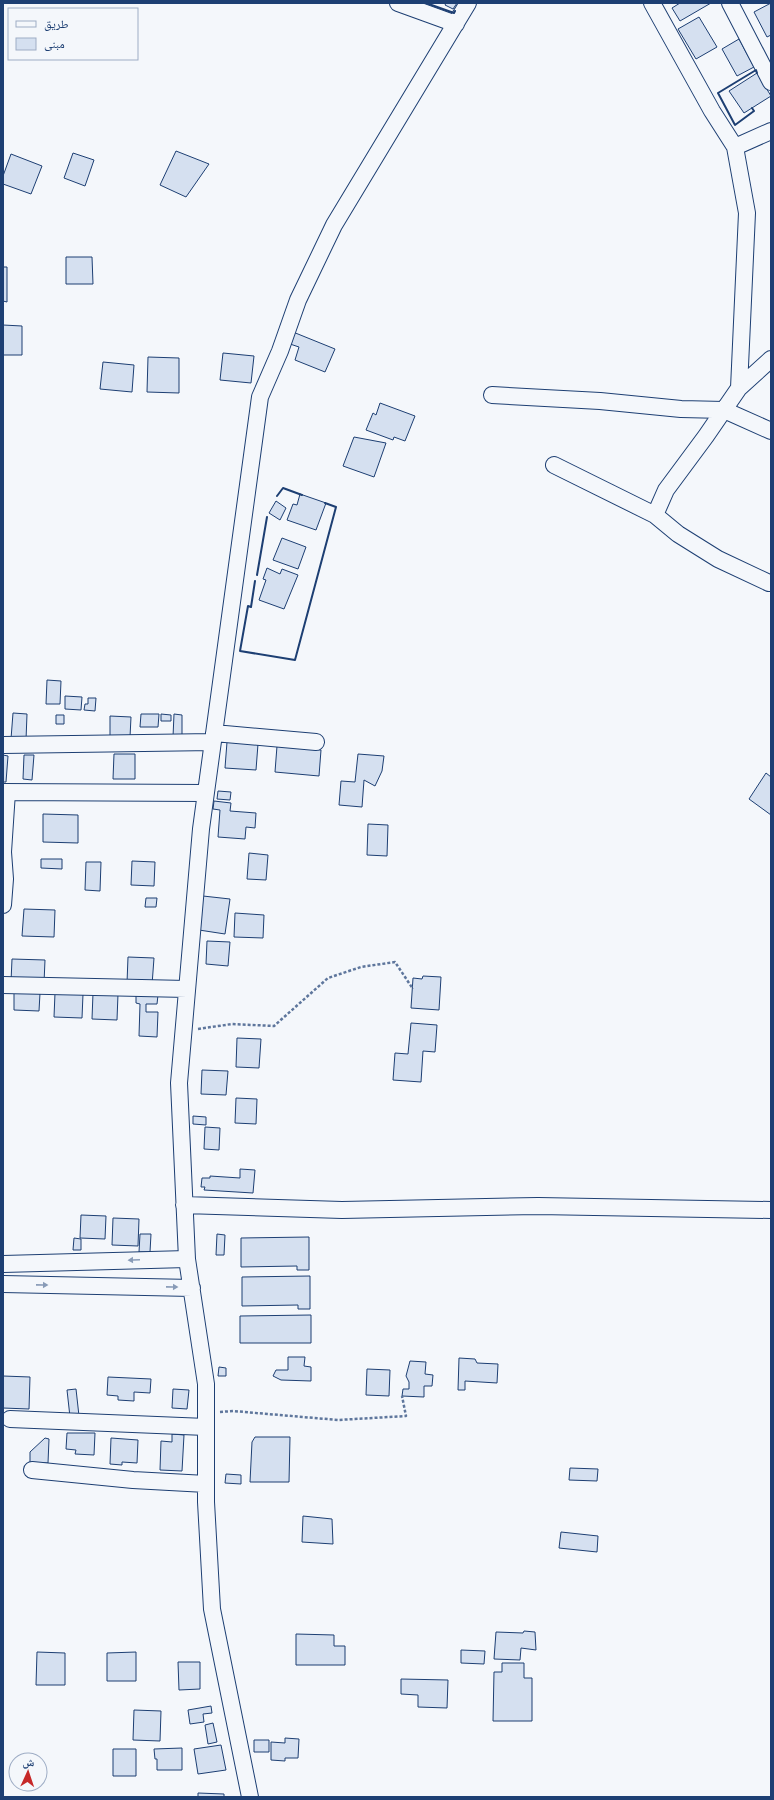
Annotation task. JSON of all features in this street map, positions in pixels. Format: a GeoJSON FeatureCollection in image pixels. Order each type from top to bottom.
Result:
{"type":"FeatureCollection","features":[{"type":"Feature","properties":{"kind":"street"},"geometry":{"type":"LineString","coordinates":[[398,3],[456,24]]}},
{"type":"Feature","properties":{"kind":"street"},"geometry":{"type":"LineString","coordinates":[[250,1797],[212,1609],[206,1484],[206,1384],[187,1259],[184,1205],[179,1083],[205,793],[260,397],[280,351],[298,300],[334,224],[468,3]]}},
{"type":"Feature","properties":{"kind":"street"},"geometry":{"type":"LineString","coordinates":[[652,3],[712,111],[735,147],[748,213],[739,388]]}},
{"type":"Feature","properties":{"kind":"street"},"geometry":{"type":"LineString","coordinates":[[730,3],[771,82]]}},
{"type":"Feature","properties":{"kind":"street"},"geometry":{"type":"LineString","coordinates":[[735,147],[771,131]]}},
{"type":"Feature","properties":{"kind":"street"},"geometry":{"type":"LineString","coordinates":[[655,515],[666,490],[739,388],[771,359]]}},
{"type":"Feature","properties":{"kind":"street"},"geometry":{"type":"LineString","coordinates":[[492,395],[600,401],[681,409],[724,410],[771,431]]}},
{"type":"Feature","properties":{"kind":"street"},"geometry":{"type":"LineString","coordinates":[[554,465],[655,515],[678,534],[718,559],[770,582]]}},
{"type":"Feature","properties":{"kind":"street"},"geometry":{"type":"LineString","coordinates":[[3,745],[213,738],[316,742]]}},
{"type":"Feature","properties":{"kind":"street"},"geometry":{"type":"LineString","coordinates":[[3,905],[5,879],[3,852],[5,792],[205,793]]}},
{"type":"Feature","properties":{"kind":"street"},"geometry":{"type":"LineString","coordinates":[[3,985],[187,989]]}},
{"type":"Feature","properties":{"kind":"street"},"geometry":{"type":"LineString","coordinates":[[184,1205],[342,1210],[538,1206],[771,1210]]}},
{"type":"Feature","properties":{"kind":"street"},"geometry":{"type":"LineString","coordinates":[[3,1264],[187,1259]]}},
{"type":"Feature","properties":{"kind":"street"},"geometry":{"type":"LineString","coordinates":[[3,1284],[192,1288]]}},
{"type":"Feature","properties":{"kind":"street"},"geometry":{"type":"LineString","coordinates":[[10,1419],[206,1420]]}},
{"type":"Feature","properties":{"kind":"street"},"geometry":{"type":"LineString","coordinates":[[32,1470],[133,1480],[206,1484]]}},
{"type":"Feature","properties":{"kind":"path"},"geometry":{"type":"LineString","coordinates":[[183,1031],[232,1024],[274,1026],[328,978],[361,967],[395,962],[413,989]]}},
{"type":"Feature","properties":{"kind":"path"},"geometry":{"type":"LineString","coordinates":[[206,1420],[233,1411],[338,1420],[406,1416],[402,1396]]}},
{"type":"Feature","properties":{"kind":"building"},"geometry":{"type":"Polygon","coordinates":[[[446,3],[457,3],[453,9],[445,5],[446,3]]]}},
{"type":"Feature","properties":{"kind":"building"},"geometry":{"type":"Polygon","coordinates":[[[680,3],[711,3],[680,21],[672,8],[680,3]]]}},
{"type":"Feature","properties":{"kind":"building"},"geometry":{"type":"Polygon","coordinates":[[[771,3],[771,35],[767,37],[754,12],[771,3]]]}},
{"type":"Feature","properties":{"kind":"building"},"geometry":{"type":"Polygon","coordinates":[[[699,17],[717,47],[696,59],[678,29],[699,17]]]}},
{"type":"Feature","properties":{"kind":"building"},"geometry":{"type":"Polygon","coordinates":[[[739,39],[754,67],[737,76],[722,49],[739,39]]]}},
{"type":"Feature","properties":{"kind":"building"},"geometry":{"type":"Polygon","coordinates":[[[757,73],[771,96],[744,113],[729,91],[757,73]]]}},
{"type":"Feature","properties":{"kind":"building"},"geometry":{"type":"Polygon","coordinates":[[[176,151],[209,164],[186,197],[160,185],[176,151]]]}},
{"type":"Feature","properties":{"kind":"building"},"geometry":{"type":"Polygon","coordinates":[[[73,153],[94,160],[85,186],[64,178],[73,153]]]}},
{"type":"Feature","properties":{"kind":"building"},"geometry":{"type":"Polygon","coordinates":[[[11,154],[42,166],[31,194],[3,184],[3,176],[11,154]]]}},
{"type":"Feature","properties":{"kind":"building"},"geometry":{"type":"Polygon","coordinates":[[[66,257],[92,257],[93,284],[66,284],[66,257]]]}},
{"type":"Feature","properties":{"kind":"building"},"geometry":{"type":"Polygon","coordinates":[[[3,267],[7,267],[7,302],[3,301],[3,267]]]}},
{"type":"Feature","properties":{"kind":"building"},"geometry":{"type":"Polygon","coordinates":[[[3,325],[22,326],[22,355],[3,355],[3,325]]]}},
{"type":"Feature","properties":{"kind":"building"},"geometry":{"type":"Polygon","coordinates":[[[293,332],[335,349],[325,372],[295,360],[299,347],[290,344],[293,332]]]}},
{"type":"Feature","properties":{"kind":"building"},"geometry":{"type":"Polygon","coordinates":[[[223,353],[254,356],[251,383],[220,380],[223,353]]]}},
{"type":"Feature","properties":{"kind":"building"},"geometry":{"type":"Polygon","coordinates":[[[148,357],[179,358],[179,393],[147,392],[148,357]]]}},
{"type":"Feature","properties":{"kind":"building"},"geometry":{"type":"Polygon","coordinates":[[[103,362],[134,365],[132,392],[100,389],[103,362]]]}},
{"type":"Feature","properties":{"kind":"building"},"geometry":{"type":"Polygon","coordinates":[[[380,403],[415,416],[405,441],[394,437],[393,440],[366,430],[373,413],[376,415],[380,403]]]}},
{"type":"Feature","properties":{"kind":"building"},"geometry":{"type":"Polygon","coordinates":[[[354,437],[386,443],[374,477],[343,466],[354,437]]]}},
{"type":"Feature","properties":{"kind":"building"},"geometry":{"type":"Polygon","coordinates":[[[300,494],[326,503],[316,530],[287,520],[293,504],[297,505],[300,494]]]}},
{"type":"Feature","properties":{"kind":"building"},"geometry":{"type":"Polygon","coordinates":[[[276,501],[286,508],[280,520],[269,513],[276,501]]]}},
{"type":"Feature","properties":{"kind":"building"},"geometry":{"type":"Polygon","coordinates":[[[282,538],[306,547],[298,569],[273,560],[282,538]]]}},
{"type":"Feature","properties":{"kind":"building"},"geometry":{"type":"Polygon","coordinates":[[[267,568],[280,574],[282,569],[298,575],[284,609],[259,600],[266,580],[263,579],[267,568]]]}},
{"type":"Feature","properties":{"kind":"building"},"geometry":{"type":"Polygon","coordinates":[[[47,680],[61,681],[60,704],[46,704],[47,680]]]}},
{"type":"Feature","properties":{"kind":"building"},"geometry":{"type":"Polygon","coordinates":[[[65,696],[82,697],[81,710],[65,709],[65,696]]]}},
{"type":"Feature","properties":{"kind":"building"},"geometry":{"type":"Polygon","coordinates":[[[88,698],[96,698],[95,711],[84,710],[85,704],[88,704],[88,698]]]}},
{"type":"Feature","properties":{"kind":"building"},"geometry":{"type":"Polygon","coordinates":[[[13,713],[27,714],[26,740],[11,739],[13,713]]]}},
{"type":"Feature","properties":{"kind":"building"},"geometry":{"type":"Polygon","coordinates":[[[141,714],[159,714],[158,727],[140,727],[141,714]]]}},
{"type":"Feature","properties":{"kind":"building"},"geometry":{"type":"Polygon","coordinates":[[[161,714],[171,715],[171,721],[161,721],[161,714]]]}},
{"type":"Feature","properties":{"kind":"building"},"geometry":{"type":"Polygon","coordinates":[[[174,714],[182,715],[182,737],[173,737],[174,714]]]}},
{"type":"Feature","properties":{"kind":"building"},"geometry":{"type":"Polygon","coordinates":[[[56,715],[64,715],[64,724],[56,724],[56,715]]]}},
{"type":"Feature","properties":{"kind":"building"},"geometry":{"type":"Polygon","coordinates":[[[110,716],[131,717],[130,737],[110,736],[110,716]]]}},
{"type":"Feature","properties":{"kind":"building"},"geometry":{"type":"Polygon","coordinates":[[[227,742],[258,744],[256,770],[225,768],[227,742]]]}},
{"type":"Feature","properties":{"kind":"building"},"geometry":{"type":"Polygon","coordinates":[[[277,746],[321,750],[319,776],[275,772],[277,746]]]}},
{"type":"Feature","properties":{"kind":"building"},"geometry":{"type":"Polygon","coordinates":[[[114,754],[135,754],[135,779],[113,779],[114,754]]]}},
{"type":"Feature","properties":{"kind":"building"},"geometry":{"type":"Polygon","coordinates":[[[358,754],[384,756],[382,771],[375,786],[364,780],[362,807],[339,805],[341,781],[355,782],[358,754]]]}},
{"type":"Feature","properties":{"kind":"building"},"geometry":{"type":"Polygon","coordinates":[[[3,755],[8,756],[6,782],[3,782],[3,755]]]}},
{"type":"Feature","properties":{"kind":"building"},"geometry":{"type":"Polygon","coordinates":[[[24,755],[34,755],[32,780],[23,779],[24,755]]]}},
{"type":"Feature","properties":{"kind":"building"},"geometry":{"type":"Polygon","coordinates":[[[766,773],[771,777],[771,815],[749,799],[766,773]]]}},
{"type":"Feature","properties":{"kind":"building"},"geometry":{"type":"Polygon","coordinates":[[[218,791],[231,792],[230,800],[217,799],[218,791]]]}},
{"type":"Feature","properties":{"kind":"building"},"geometry":{"type":"Polygon","coordinates":[[[214,801],[231,803],[230,811],[256,813],[255,828],[246,827],[245,839],[218,837],[220,810],[213,809],[214,801]]]}},
{"type":"Feature","properties":{"kind":"building"},"geometry":{"type":"Polygon","coordinates":[[[43,814],[78,815],[78,843],[43,842],[43,814]]]}},
{"type":"Feature","properties":{"kind":"building"},"geometry":{"type":"Polygon","coordinates":[[[368,824],[388,825],[387,856],[367,855],[368,824]]]}},
{"type":"Feature","properties":{"kind":"building"},"geometry":{"type":"Polygon","coordinates":[[[249,853],[268,855],[266,880],[247,879],[249,853]]]}},
{"type":"Feature","properties":{"kind":"building"},"geometry":{"type":"Polygon","coordinates":[[[41,859],[62,859],[62,869],[41,868],[41,859]]]}},
{"type":"Feature","properties":{"kind":"building"},"geometry":{"type":"Polygon","coordinates":[[[132,861],[155,862],[154,886],[131,885],[132,861]]]}},
{"type":"Feature","properties":{"kind":"building"},"geometry":{"type":"Polygon","coordinates":[[[86,862],[101,862],[100,891],[85,890],[86,862]]]}},
{"type":"Feature","properties":{"kind":"building"},"geometry":{"type":"Polygon","coordinates":[[[203,896],[230,899],[225,934],[199,930],[203,896]]]}},
{"type":"Feature","properties":{"kind":"building"},"geometry":{"type":"Polygon","coordinates":[[[146,898],[157,898],[156,907],[145,907],[146,898]]]}},
{"type":"Feature","properties":{"kind":"building"},"geometry":{"type":"Polygon","coordinates":[[[24,909],[55,910],[54,937],[22,936],[24,909]]]}},
{"type":"Feature","properties":{"kind":"building"},"geometry":{"type":"Polygon","coordinates":[[[235,913],[264,915],[263,938],[234,937],[235,913]]]}},
{"type":"Feature","properties":{"kind":"building"},"geometry":{"type":"Polygon","coordinates":[[[207,941],[230,942],[228,966],[206,964],[207,941]]]}},
{"type":"Feature","properties":{"kind":"building"},"geometry":{"type":"Polygon","coordinates":[[[128,957],[154,958],[152,985],[127,983],[128,957]]]}},
{"type":"Feature","properties":{"kind":"building"},"geometry":{"type":"Polygon","coordinates":[[[12,959],[45,960],[44,983],[11,982],[12,959]]]}},
{"type":"Feature","properties":{"kind":"building"},"geometry":{"type":"Polygon","coordinates":[[[423,976],[441,977],[439,1010],[411,1008],[413,978],[422,979],[423,976]]]}},
{"type":"Feature","properties":{"kind":"building"},"geometry":{"type":"Polygon","coordinates":[[[14,992],[40,993],[39,1011],[14,1010],[14,992]]]}},
{"type":"Feature","properties":{"kind":"building"},"geometry":{"type":"Polygon","coordinates":[[[55,993],[83,994],[82,1018],[54,1017],[55,993]]]}},
{"type":"Feature","properties":{"kind":"building"},"geometry":{"type":"Polygon","coordinates":[[[93,993],[118,994],[117,1020],[92,1019],[93,993]]]}},
{"type":"Feature","properties":{"kind":"building"},"geometry":{"type":"Polygon","coordinates":[[[136,994],[158,995],[157,1004],[146,1004],[146,1012],[158,1012],[157,1037],[139,1036],[140,1004],[136,1003],[136,994]]]}},
{"type":"Feature","properties":{"kind":"building"},"geometry":{"type":"Polygon","coordinates":[[[411,1023],[437,1025],[435,1052],[423,1051],[421,1082],[393,1080],[395,1053],[408,1054],[411,1023]]]}},
{"type":"Feature","properties":{"kind":"building"},"geometry":{"type":"Polygon","coordinates":[[[237,1038],[261,1039],[259,1068],[236,1067],[237,1038]]]}},
{"type":"Feature","properties":{"kind":"building"},"geometry":{"type":"Polygon","coordinates":[[[202,1070],[228,1071],[226,1095],[201,1094],[202,1070]]]}},
{"type":"Feature","properties":{"kind":"building"},"geometry":{"type":"Polygon","coordinates":[[[236,1098],[257,1099],[256,1124],[235,1123],[236,1098]]]}},
{"type":"Feature","properties":{"kind":"building"},"geometry":{"type":"Polygon","coordinates":[[[193,1116],[206,1117],[206,1125],[193,1124],[193,1116]]]}},
{"type":"Feature","properties":{"kind":"building"},"geometry":{"type":"Polygon","coordinates":[[[205,1127],[220,1128],[219,1150],[204,1149],[205,1127]]]}},
{"type":"Feature","properties":{"kind":"building"},"geometry":{"type":"Polygon","coordinates":[[[240,1169],[255,1170],[253,1193],[204,1190],[205,1187],[201,1187],[202,1178],[210,1178],[210,1176],[240,1178],[240,1169]]]}},
{"type":"Feature","properties":{"kind":"building"},"geometry":{"type":"Polygon","coordinates":[[[81,1215],[106,1216],[105,1239],[80,1238],[81,1215]]]}},
{"type":"Feature","properties":{"kind":"building"},"geometry":{"type":"Polygon","coordinates":[[[113,1218],[139,1219],[138,1246],[112,1245],[113,1218]]]}},
{"type":"Feature","properties":{"kind":"building"},"geometry":{"type":"Polygon","coordinates":[[[140,1234],[151,1234],[150,1252],[139,1252],[140,1234]]]}},
{"type":"Feature","properties":{"kind":"building"},"geometry":{"type":"Polygon","coordinates":[[[217,1234],[225,1235],[224,1255],[216,1255],[217,1234]]]}},
{"type":"Feature","properties":{"kind":"building"},"geometry":{"type":"Polygon","coordinates":[[[309,1237],[309,1270],[297,1270],[297,1266],[241,1267],[241,1238],[309,1237]]]}},
{"type":"Feature","properties":{"kind":"building"},"geometry":{"type":"Polygon","coordinates":[[[74,1238],[81,1239],[81,1250],[73,1250],[74,1238]]]}},
{"type":"Feature","properties":{"kind":"building"},"geometry":{"type":"Polygon","coordinates":[[[310,1276],[310,1309],[298,1309],[298,1305],[242,1306],[242,1277],[310,1276]]]}},
{"type":"Feature","properties":{"kind":"building"},"geometry":{"type":"Polygon","coordinates":[[[311,1315],[311,1343],[240,1343],[240,1316],[311,1315]]]}},
{"type":"Feature","properties":{"kind":"building"},"geometry":{"type":"Polygon","coordinates":[[[288,1357],[305,1357],[304,1366],[311,1367],[311,1381],[281,1380],[273,1376],[276,1370],[288,1370],[288,1357]]]}},
{"type":"Feature","properties":{"kind":"building"},"geometry":{"type":"Polygon","coordinates":[[[459,1358],[475,1359],[477,1363],[498,1364],[497,1383],[465,1381],[465,1390],[458,1390],[459,1358]]]}},
{"type":"Feature","properties":{"kind":"building"},"geometry":{"type":"Polygon","coordinates":[[[410,1361],[426,1362],[425,1374],[433,1375],[432,1386],[424,1386],[424,1397],[402,1396],[403,1389],[409,1389],[409,1382],[406,1376],[410,1361]]]}},
{"type":"Feature","properties":{"kind":"building"},"geometry":{"type":"Polygon","coordinates":[[[219,1367],[226,1368],[226,1376],[218,1376],[219,1367]]]}},
{"type":"Feature","properties":{"kind":"building"},"geometry":{"type":"Polygon","coordinates":[[[367,1369],[390,1370],[389,1396],[366,1395],[367,1369]]]}},
{"type":"Feature","properties":{"kind":"building"},"geometry":{"type":"Polygon","coordinates":[[[3,1376],[30,1377],[29,1409],[3,1408],[3,1376]]]}},
{"type":"Feature","properties":{"kind":"building"},"geometry":{"type":"Polygon","coordinates":[[[108,1377],[151,1379],[150,1393],[134,1392],[134,1401],[118,1400],[118,1396],[107,1395],[108,1377]]]}},
{"type":"Feature","properties":{"kind":"building"},"geometry":{"type":"Polygon","coordinates":[[[76,1389],[79,1416],[70,1417],[67,1390],[76,1389]]]}},
{"type":"Feature","properties":{"kind":"building"},"geometry":{"type":"Polygon","coordinates":[[[173,1389],[189,1390],[187,1409],[172,1408],[173,1389]]]}},
{"type":"Feature","properties":{"kind":"building"},"geometry":{"type":"Polygon","coordinates":[[[67,1433],[95,1433],[94,1455],[75,1454],[76,1450],[66,1449],[67,1433]]]}},
{"type":"Feature","properties":{"kind":"building"},"geometry":{"type":"Polygon","coordinates":[[[172,1434],[184,1435],[182,1471],[160,1470],[161,1441],[172,1442],[172,1434]]]}},
{"type":"Feature","properties":{"kind":"building"},"geometry":{"type":"Polygon","coordinates":[[[255,1437],[290,1437],[289,1482],[250,1482],[252,1442],[255,1437]]]}},
{"type":"Feature","properties":{"kind":"building"},"geometry":{"type":"Polygon","coordinates":[[[45,1438],[49,1439],[48,1463],[30,1463],[30,1452],[45,1438]]]}},
{"type":"Feature","properties":{"kind":"building"},"geometry":{"type":"Polygon","coordinates":[[[111,1438],[138,1440],[137,1463],[122,1462],[122,1465],[110,1464],[111,1438]]]}},
{"type":"Feature","properties":{"kind":"building"},"geometry":{"type":"Polygon","coordinates":[[[570,1468],[598,1469],[597,1481],[569,1480],[570,1468]]]}},
{"type":"Feature","properties":{"kind":"building"},"geometry":{"type":"Polygon","coordinates":[[[226,1474],[241,1475],[241,1484],[225,1483],[226,1474]]]}},
{"type":"Feature","properties":{"kind":"building"},"geometry":{"type":"Polygon","coordinates":[[[303,1516],[332,1519],[333,1544],[302,1542],[303,1516]]]}},
{"type":"Feature","properties":{"kind":"building"},"geometry":{"type":"Polygon","coordinates":[[[561,1532],[598,1536],[597,1552],[559,1548],[561,1532]]]}},
{"type":"Feature","properties":{"kind":"building"},"geometry":{"type":"Polygon","coordinates":[[[524,1631],[535,1632],[536,1650],[521,1648],[520,1660],[494,1659],[496,1632],[523,1633],[524,1631]]]}},
{"type":"Feature","properties":{"kind":"building"},"geometry":{"type":"Polygon","coordinates":[[[296,1634],[334,1635],[334,1646],[345,1646],[345,1665],[296,1665],[296,1634]]]}},
{"type":"Feature","properties":{"kind":"building"},"geometry":{"type":"Polygon","coordinates":[[[461,1650],[485,1651],[484,1664],[461,1663],[461,1650]]]}},
{"type":"Feature","properties":{"kind":"building"},"geometry":{"type":"Polygon","coordinates":[[[37,1652],[65,1653],[65,1685],[36,1685],[37,1652]]]}},
{"type":"Feature","properties":{"kind":"building"},"geometry":{"type":"Polygon","coordinates":[[[136,1652],[136,1681],[107,1681],[107,1653],[136,1652]]]}},
{"type":"Feature","properties":{"kind":"building"},"geometry":{"type":"Polygon","coordinates":[[[178,1662],[200,1662],[200,1689],[179,1690],[178,1662]]]}},
{"type":"Feature","properties":{"kind":"building"},"geometry":{"type":"Polygon","coordinates":[[[502,1663],[524,1663],[524,1678],[532,1678],[532,1721],[493,1721],[494,1672],[502,1672],[502,1663]]]}},
{"type":"Feature","properties":{"kind":"building"},"geometry":{"type":"Polygon","coordinates":[[[401,1679],[448,1680],[447,1708],[418,1707],[418,1695],[401,1694],[401,1679]]]}},
{"type":"Feature","properties":{"kind":"building"},"geometry":{"type":"Polygon","coordinates":[[[211,1706],[212,1713],[203,1714],[204,1722],[190,1724],[188,1710],[211,1706]]]}},
{"type":"Feature","properties":{"kind":"building"},"geometry":{"type":"Polygon","coordinates":[[[134,1710],[161,1711],[160,1741],[133,1740],[134,1710]]]}},
{"type":"Feature","properties":{"kind":"building"},"geometry":{"type":"Polygon","coordinates":[[[213,1723],[217,1742],[208,1744],[205,1725],[213,1723]]]}},
{"type":"Feature","properties":{"kind":"building"},"geometry":{"type":"Polygon","coordinates":[[[285,1738],[299,1739],[298,1758],[285,1758],[285,1761],[271,1760],[271,1742],[285,1743],[285,1738]]]}},
{"type":"Feature","properties":{"kind":"building"},"geometry":{"type":"Polygon","coordinates":[[[254,1740],[269,1740],[269,1752],[254,1752],[254,1740]]]}},
{"type":"Feature","properties":{"kind":"building"},"geometry":{"type":"Polygon","coordinates":[[[221,1745],[226,1770],[198,1774],[194,1749],[221,1745]]]}},
{"type":"Feature","properties":{"kind":"building"},"geometry":{"type":"Polygon","coordinates":[[[182,1748],[182,1770],[157,1770],[157,1759],[155,1759],[154,1749],[182,1748]]]}},
{"type":"Feature","properties":{"kind":"building"},"geometry":{"type":"Polygon","coordinates":[[[113,1749],[136,1749],[136,1776],[113,1776],[113,1749]]]}},
{"type":"Feature","properties":{"kind":"building"},"geometry":{"type":"Polygon","coordinates":[[[198,1793],[224,1794],[224,1797],[198,1797],[198,1793]]]}},
{"type":"Feature","properties":{"kind":"wall"},"geometry":{"type":"LineString","coordinates":[[426,3],[454,13],[455,11]]}},
{"type":"Feature","properties":{"kind":"wall"},"geometry":{"type":"LineString","coordinates":[[752,108],[754,111],[735,125],[718,93],[756,70],[757,73]]}},
{"type":"Feature","properties":{"kind":"wall"},"geometry":{"type":"LineString","coordinates":[[277,496],[283,488],[302,495]]}},
{"type":"Feature","properties":{"kind":"wall"},"geometry":{"type":"LineString","coordinates":[[255,581],[251,607],[248,606],[240,651],[295,660],[336,507],[325,503]]}},
{"type":"Feature","properties":{"kind":"wall"},"geometry":{"type":"LineString","coordinates":[[257,575],[267,517]]}}]}
